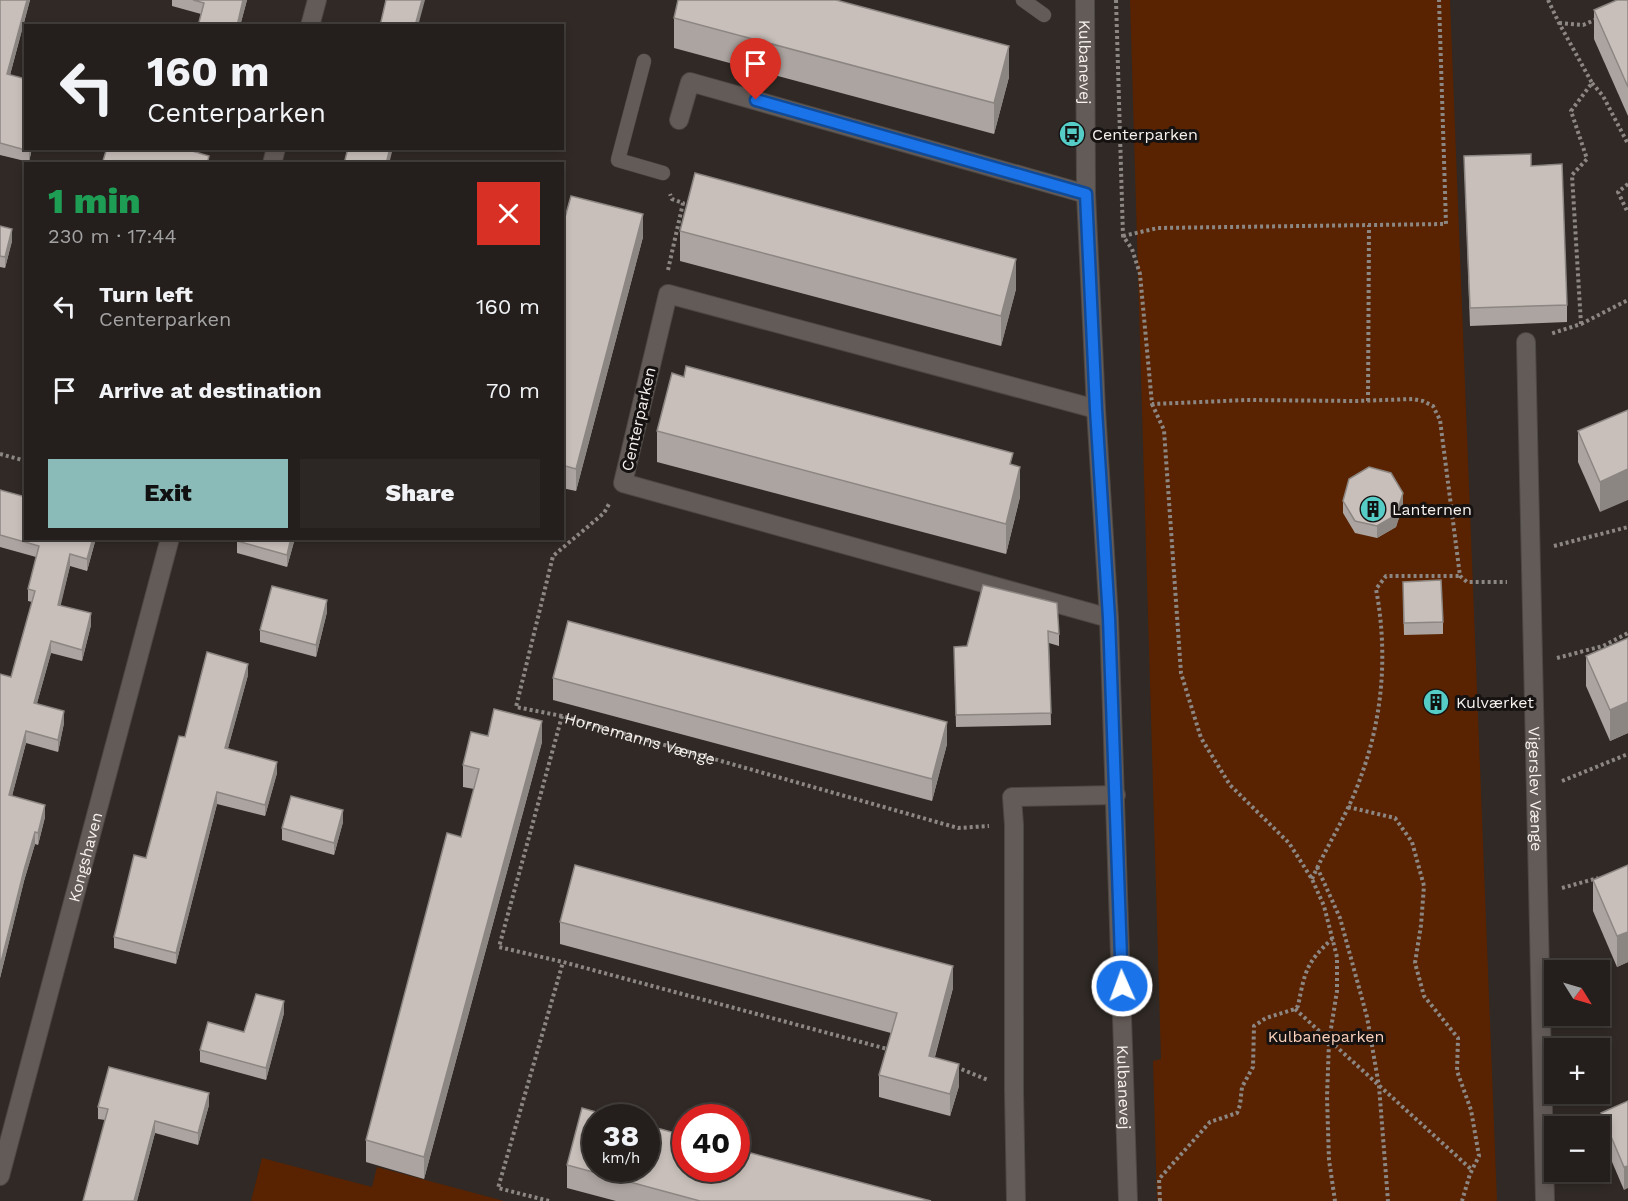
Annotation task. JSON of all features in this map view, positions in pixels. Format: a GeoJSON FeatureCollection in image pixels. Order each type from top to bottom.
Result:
{"type":"FeatureCollection","features":[{"type":"Feature","properties":{"kind":"street"},"geometry":{"type":"LineString","coordinates":[[310,24],[316,0]]}},
{"type":"Feature","properties":{"kind":"street","name":"Kulbanevej"},"geometry":{"type":"LineString","coordinates":[[1085,0],[1086,194],[1109,618],[1128,1201]]}},
{"type":"Feature","properties":{"kind":"street"},"geometry":{"type":"LineString","coordinates":[[679,120],[690,82],[1086,194]]}},
{"type":"Feature","properties":{"kind":"street"},"geometry":{"type":"LineString","coordinates":[[668,294],[1096,409]]}},
{"type":"Feature","properties":{"kind":"street","name":"Centerparken"},"geometry":{"type":"LineString","coordinates":[[668,294],[623,483],[1109,618]]}},
{"type":"Feature","properties":{"kind":"street","name":"Vigerslev Vænge"},"geometry":{"type":"LineString","coordinates":[[1526,342],[1545,1201]]}},
{"type":"Feature","properties":{"kind":"street","name":"Kongshaven"},"geometry":{"type":"LineString","coordinates":[[0,1176],[169,540]]}},
{"type":"Feature","properties":{"kind":"street"},"geometry":{"type":"LineString","coordinates":[[1016,1201],[1012,797],[1116,795]]}},
{"type":"Feature","properties":{"kind":"lane"},"geometry":{"type":"LineString","coordinates":[[1023,0],[1044,15]]}},
{"type":"Feature","properties":{"kind":"lane"},"geometry":{"type":"LineString","coordinates":[[644,61],[618,160],[663,173]]}},
{"type":"Feature","properties":{"kind":"path"},"geometry":{"type":"LineString","coordinates":[[1116,0],[1123,236],[1132,249],[1140,274],[1152,404],[1164,430],[1181,673],[1201,738],[1230,785],[1289,843],[1312,879],[1324,906],[1337,957],[1337,991],[1329,1041],[1327,1098],[1329,1160],[1335,1201]]}},
{"type":"Feature","properties":{"kind":"path"},"geometry":{"type":"LineString","coordinates":[[1123,236],[1158,228],[1446,224],[1439,0]]}},
{"type":"Feature","properties":{"kind":"path"},"geometry":{"type":"LineString","coordinates":[[1548,0],[1628,144]]}},
{"type":"Feature","properties":{"kind":"path"},"geometry":{"type":"LineString","coordinates":[[1559,23],[1583,25],[1601,18]]}},
{"type":"Feature","properties":{"kind":"path"},"geometry":{"type":"LineString","coordinates":[[1581,324],[1572,175],[1587,159],[1571,111],[1592,82]]}},
{"type":"Feature","properties":{"kind":"path"},"geometry":{"type":"LineString","coordinates":[[663,173],[672,199],[683,203],[666,281],[668,294]]}},
{"type":"Feature","properties":{"kind":"path"},"geometry":{"type":"LineString","coordinates":[[1628,184],[1618,192],[1628,213]]}},
{"type":"Feature","properties":{"kind":"path"},"geometry":{"type":"LineString","coordinates":[[1368,225],[1368,401]]}},
{"type":"Feature","properties":{"kind":"path"},"geometry":{"type":"LineString","coordinates":[[1526,342],[1581,324],[1628,300]]}},
{"type":"Feature","properties":{"kind":"path"},"geometry":{"type":"LineString","coordinates":[[1152,404],[1247,400],[1417,400],[1433,406],[1439,414],[1460,576],[1464,581],[1471,583],[1531,581]]}},
{"type":"Feature","properties":{"kind":"path"},"geometry":{"type":"LineString","coordinates":[[0,454],[24,460]]}},
{"type":"Feature","properties":{"kind":"path"},"geometry":{"type":"LineString","coordinates":[[562,716],[516,707],[553,556],[604,513],[623,483]]}},
{"type":"Feature","properties":{"kind":"path"},"geometry":{"type":"LineString","coordinates":[[1530,552],[1628,527]]}},
{"type":"Feature","properties":{"kind":"path"},"geometry":{"type":"LineString","coordinates":[[1312,879],[1360,780],[1376,727],[1382,687],[1383,634],[1376,589],[1386,576],[1460,576]]}},
{"type":"Feature","properties":{"kind":"path"},"geometry":{"type":"LineString","coordinates":[[1533,664],[1603,646],[1628,633]]}},
{"type":"Feature","properties":{"kind":"path","name":"Hornemanns Vænge"},"geometry":{"type":"LineString","coordinates":[[894,1051],[499,947],[562,716],[958,828],[1014,825]]}},
{"type":"Feature","properties":{"kind":"path"},"geometry":{"type":"LineString","coordinates":[[1536,791],[1628,754]]}},
{"type":"Feature","properties":{"kind":"path"},"geometry":{"type":"LineString","coordinates":[[1348,807],[1395,818],[1412,842],[1424,886],[1415,963],[1424,996],[1458,1038],[1457,1071],[1471,1110],[1479,1156],[1462,1201]]}},
{"type":"Feature","properties":{"kind":"path"},"geometry":{"type":"LineString","coordinates":[[1317,867],[1340,918],[1367,1017],[1379,1086],[1388,1201]]}},
{"type":"Feature","properties":{"kind":"path"},"geometry":{"type":"LineString","coordinates":[[1538,894],[1608,876]]}},
{"type":"Feature","properties":{"kind":"path"},"geometry":{"type":"LineString","coordinates":[[1160,1201],[1159,1179],[1210,1122],[1237,1113],[1242,1087],[1253,1067],[1254,1026],[1266,1018],[1299,1006],[1304,974],[1313,957],[1332,939]]}},
{"type":"Feature","properties":{"kind":"path"},"geometry":{"type":"LineString","coordinates":[[549,1201],[498,1188],[563,962]]}},
{"type":"Feature","properties":{"kind":"path"},"geometry":{"type":"LineString","coordinates":[[1294,1009],[1472,1170]]}},
{"type":"Feature","properties":{"kind":"path"},"geometry":{"type":"LineString","coordinates":[[951,1066],[1014,1091]]}},
{"type":"Feature","properties":{"kind":"green space","name":"Kulbaneparken"},"geometry":{"type":"Polygon","coordinates":[[[1130,0],[1450,0],[1497,1201],[1157,1201],[1153,1061],[1161,1059],[1130,0]]]}},
{"type":"Feature","properties":{"kind":"green space"},"geometry":{"type":"Polygon","coordinates":[[[262,1158],[372,1187],[377,1167],[504,1201],[251,1201],[262,1158]]]}},
{"type":"Feature","properties":{"kind":"building"},"geometry":{"type":"Polygon","coordinates":[[[0,0],[27,0],[7,74],[24,78],[24,150],[0,143],[0,0]]]}},
{"type":"Feature","properties":{"kind":"building"},"geometry":{"type":"Polygon","coordinates":[[[193,0],[243,0],[237,24],[199,24],[204,3],[193,0]]]}},
{"type":"Feature","properties":{"kind":"building"},"geometry":{"type":"Polygon","coordinates":[[[386,0],[422,0],[416,24],[380,24],[386,0]]]}},
{"type":"Feature","properties":{"kind":"building"},"geometry":{"type":"Polygon","coordinates":[[[678,0],[836,0],[1009,46],[994,103],[674,18],[678,0]]]}},
{"type":"Feature","properties":{"kind":"building"},"geometry":{"type":"Polygon","coordinates":[[[1617,0],[1628,0],[1628,87],[1594,10],[1617,0]]]}},
{"type":"Feature","properties":{"kind":"building"},"geometry":{"type":"Polygon","coordinates":[[[106,150],[189,150],[209,156],[208,162],[103,162],[106,150]]]}},
{"type":"Feature","properties":{"kind":"building"},"geometry":{"type":"Polygon","coordinates":[[[348,150],[390,150],[386,162],[344,162],[348,150]]]}},
{"type":"Feature","properties":{"kind":"building"},"geometry":{"type":"Polygon","coordinates":[[[1531,154],[1531,166],[1562,164],[1567,305],[1470,308],[1464,156],[1531,154]]]}},
{"type":"Feature","properties":{"kind":"building"},"geometry":{"type":"Polygon","coordinates":[[[695,173],[1016,259],[1001,316],[680,231],[695,173]]]}},
{"type":"Feature","properties":{"kind":"building"},"geometry":{"type":"Polygon","coordinates":[[[571,196],[643,214],[576,469],[564,466],[564,221],[571,196]]]}},
{"type":"Feature","properties":{"kind":"building"},"geometry":{"type":"Polygon","coordinates":[[[0,226],[12,229],[5,257],[0,256],[0,226]]]}},
{"type":"Feature","properties":{"kind":"building"},"geometry":{"type":"Polygon","coordinates":[[[686,366],[1013,453],[1010,464],[1020,467],[1006,524],[657,431],[672,373],[684,377],[686,366]]]}},
{"type":"Feature","properties":{"kind":"building"},"geometry":{"type":"Polygon","coordinates":[[[1628,410],[1628,469],[1600,482],[1578,431],[1628,410]]]}},
{"type":"Feature","properties":{"kind":"building","name":"Lanternen"},"geometry":{"type":"Polygon","coordinates":[[[1369,467],[1391,473],[1403,493],[1396,515],[1377,526],[1355,521],[1343,501],[1349,479],[1369,467]]]}},
{"type":"Feature","properties":{"kind":"building"},"geometry":{"type":"Polygon","coordinates":[[[0,490],[24,496],[24,540],[92,540],[87,559],[70,554],[58,605],[91,613],[82,650],[51,641],[34,703],[64,711],[58,740],[26,731],[9,795],[45,805],[38,833],[35,832],[24,870],[0,966],[0,674],[11,677],[35,591],[28,589],[39,546],[0,535],[0,490]]]}},
{"type":"Feature","properties":{"kind":"building"},"geometry":{"type":"Polygon","coordinates":[[[237,540],[291,540],[287,555],[237,540]]]}},
{"type":"Feature","properties":{"kind":"building"},"geometry":{"type":"Polygon","coordinates":[[[1441,580],[1443,622],[1404,623],[1403,582],[1441,580]]]}},
{"type":"Feature","properties":{"kind":"building"},"geometry":{"type":"Polygon","coordinates":[[[983,585],[1057,603],[1059,634],[1048,631],[1051,713],[956,715],[954,647],[967,646],[983,585]]]}},
{"type":"Feature","properties":{"kind":"building"},"geometry":{"type":"Polygon","coordinates":[[[272,586],[327,600],[316,645],[260,630],[272,586]]]}},
{"type":"Feature","properties":{"kind":"building"},"geometry":{"type":"Polygon","coordinates":[[[568,621],[947,722],[932,779],[553,678],[568,621]]]}},
{"type":"Feature","properties":{"kind":"building"},"geometry":{"type":"Polygon","coordinates":[[[1628,638],[1628,702],[1610,710],[1586,656],[1628,638]]]}},
{"type":"Feature","properties":{"kind":"building"},"geometry":{"type":"Polygon","coordinates":[[[207,652],[248,664],[225,748],[277,762],[265,805],[217,792],[176,953],[114,937],[134,855],[146,858],[179,736],[185,737],[207,652]]]}},
{"type":"Feature","properties":{"kind":"building"},"geometry":{"type":"Polygon","coordinates":[[[494,709],[542,721],[424,1157],[366,1140],[447,833],[461,837],[479,769],[463,765],[471,732],[488,736],[494,709]]]}},
{"type":"Feature","properties":{"kind":"building"},"geometry":{"type":"Polygon","coordinates":[[[291,796],[343,810],[334,843],[282,828],[291,796]]]}},
{"type":"Feature","properties":{"kind":"building"},"geometry":{"type":"Polygon","coordinates":[[[575,865],[953,966],[929,1056],[959,1064],[950,1094],[879,1075],[897,1013],[560,922],[575,865]]]}},
{"type":"Feature","properties":{"kind":"building"},"geometry":{"type":"Polygon","coordinates":[[[1628,865],[1628,932],[1617,936],[1593,880],[1628,865]]]}},
{"type":"Feature","properties":{"kind":"building"},"geometry":{"type":"Polygon","coordinates":[[[256,994],[284,1001],[266,1068],[200,1050],[208,1022],[244,1032],[256,994]]]}},
{"type":"Feature","properties":{"kind":"building"},"geometry":{"type":"Polygon","coordinates":[[[109,1067],[209,1093],[198,1133],[155,1121],[134,1201],[83,1201],[108,1109],[98,1107],[109,1067]]]}},
{"type":"Feature","properties":{"kind":"building"},"geometry":{"type":"Polygon","coordinates":[[[1628,1101],[1628,1166],[1624,1167],[1610,1134],[1610,1116],[1602,1116],[1601,1113],[1628,1101]]]}},
{"type":"Feature","properties":{"kind":"building"},"geometry":{"type":"Polygon","coordinates":[[[582,1108],[582,1169],[567,1165],[582,1108]]]}},
{"type":"Feature","properties":{"kind":"building"},"geometry":{"type":"Polygon","coordinates":[[[660,1129],[672,1132],[672,1182],[750,1182],[750,1153],[931,1201],[700,1201],[630,1182],[660,1182],[660,1129]]]}},
{"type":"Feature","properties":{"kind":"place","name":"Centerparken"},"geometry":{"type":"Point","coordinates":[1072,134]}},
{"type":"Feature","properties":{"kind":"place","name":"Lanternen"},"geometry":{"type":"Point","coordinates":[1373,509]}},
{"type":"Feature","properties":{"kind":"place","name":"Kulværket"},"geometry":{"type":"Point","coordinates":[1436,702]}},
{"type":"Feature","properties":{"kind":"route"},"geometry":{"type":"LineString","coordinates":[[756,100],[1086,194],[1109,618],[1122,986]]}}]}
